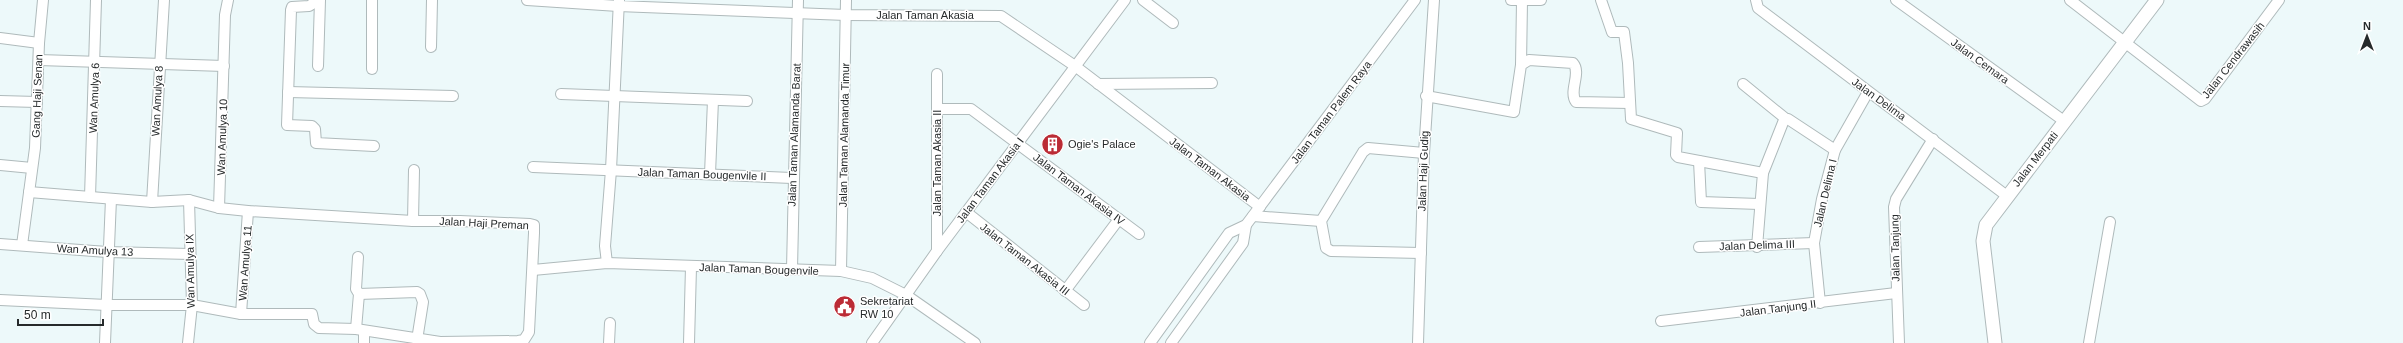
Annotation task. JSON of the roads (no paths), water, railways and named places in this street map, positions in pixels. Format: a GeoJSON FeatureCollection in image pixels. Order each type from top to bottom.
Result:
{"type":"FeatureCollection","features":[{"type":"Feature","properties":{"kind":"street","name":"Gang Haji Senan"},"geometry":{"type":"LineString","coordinates":[[22,245],[35,148],[39,43],[43,0]]}},
{"type":"Feature","properties":{"kind":"street","name":"Wan Amulya 6"},"geometry":{"type":"LineString","coordinates":[[90,197],[96,0]]}},
{"type":"Feature","properties":{"kind":"street","name":"Wan Amulya 8"},"geometry":{"type":"LineString","coordinates":[[152,202],[164,0]]}},
{"type":"Feature","properties":{"kind":"street","name":"Wan Amulya 10"},"geometry":{"type":"LineString","coordinates":[[219,208],[225,15],[228,0]]}},
{"type":"Feature","properties":{"kind":"street"},"geometry":{"type":"LineString","coordinates":[[318,66],[319,0]]}},
{"type":"Feature","properties":{"kind":"street"},"geometry":{"type":"LineString","coordinates":[[319,0],[309,6],[292,7],[291,10],[287,125],[312,126],[315,129],[316,143],[374,146]]}},
{"type":"Feature","properties":{"kind":"street"},"geometry":{"type":"LineString","coordinates":[[372,0],[372,69]]}},
{"type":"Feature","properties":{"kind":"street"},"geometry":{"type":"LineString","coordinates":[[431,47],[432,0]]}},
{"type":"Feature","properties":{"kind":"street","name":"Jalan Taman Akasia"},"geometry":{"type":"LineString","coordinates":[[527,0],[618,3],[846,15],[1001,16],[1075,66],[1260,207]]}},
{"type":"Feature","properties":{"kind":"street","name":"Jalan Taman Alamanda Barat"},"geometry":{"type":"LineString","coordinates":[[792,269],[792,178],[798,0]]}},
{"type":"Feature","properties":{"kind":"street","name":"Jalan Taman Alamanda Timur"},"geometry":{"type":"LineString","coordinates":[[841,271],[846,0]]}},
{"type":"Feature","properties":{"kind":"street","name":"Jalan Taman Akasia I"},"geometry":{"type":"LineString","coordinates":[[872,343],[937,251],[1125,0]]}},
{"type":"Feature","properties":{"kind":"street"},"geometry":{"type":"LineString","coordinates":[[1144,0],[1173,23]]}},
{"type":"Feature","properties":{"kind":"street","name":"Jalan Taman Palem Raya"},"geometry":{"type":"LineString","coordinates":[[1171,343],[1243,243],[1246,225],[1415,0]]}},
{"type":"Feature","properties":{"kind":"street","name":"Jalan Haji Gudig"},"geometry":{"type":"LineString","coordinates":[[1418,343],[1426,96],[1434,0]]}},
{"type":"Feature","properties":{"kind":"street"},"geometry":{"type":"LineString","coordinates":[[1511,0],[1541,0]]}},
{"type":"Feature","properties":{"kind":"street"},"geometry":{"type":"LineString","coordinates":[[1601,0],[1612,32],[1624,32],[1628,63],[1631,119],[1677,133],[1676,155],[1699,161],[1763,173]]}},
{"type":"Feature","properties":{"kind":"street","name":"Jalan Delima"},"geometry":{"type":"LineString","coordinates":[[1756,0],[1758,8],[2007,196]]}},
{"type":"Feature","properties":{"kind":"street","name":"Jalan Cemara"},"geometry":{"type":"LineString","coordinates":[[1896,0],[2064,121]]}},
{"type":"Feature","properties":{"kind":"street"},"geometry":{"type":"LineString","coordinates":[[2070,0],[2125,42]]}},
{"type":"Feature","properties":{"kind":"street","name":"Jalan Merpati"},"geometry":{"type":"LineString","coordinates":[[1995,343],[1984,241],[1986,225],[2157,0]]}},
{"type":"Feature","properties":{"kind":"street","name":"Jalan Cendrawasih"},"geometry":{"type":"LineString","coordinates":[[2125,42],[2197,100],[2202,101],[2279,0]]}},
{"type":"Feature","properties":{"kind":"street"},"geometry":{"type":"LineString","coordinates":[[1426,96],[1514,112],[1521,65],[1522,1]]}},
{"type":"Feature","properties":{"kind":"street"},"geometry":{"type":"LineString","coordinates":[[607,263],[605,246],[611,170],[618,3]]}},
{"type":"Feature","properties":{"kind":"street"},"geometry":{"type":"LineString","coordinates":[[0,38],[39,43]]}},
{"type":"Feature","properties":{"kind":"street"},"geometry":{"type":"LineString","coordinates":[[39,60],[224,66]]}},
{"type":"Feature","properties":{"kind":"street"},"geometry":{"type":"LineString","coordinates":[[1521,65],[1529,60],[1573,63],[1576,68],[1573,96],[1576,102],[1630,103]]}},
{"type":"Feature","properties":{"kind":"street","name":"Jalan Taman Akasia II"},"geometry":{"type":"LineString","coordinates":[[937,74],[937,251]]}},
{"type":"Feature","properties":{"kind":"street"},"geometry":{"type":"LineString","coordinates":[[1098,84],[1212,83]]}},
{"type":"Feature","properties":{"kind":"street"},"geometry":{"type":"LineString","coordinates":[[1742,84],[1786,118],[1835,150]]}},
{"type":"Feature","properties":{"kind":"street"},"geometry":{"type":"LineString","coordinates":[[288,92],[453,96]]}},
{"type":"Feature","properties":{"kind":"street","name":"Jalan Delima I"},"geometry":{"type":"LineString","coordinates":[[1820,303],[1814,243],[1822,199],[1835,150],[1868,92]]}},
{"type":"Feature","properties":{"kind":"street"},"geometry":{"type":"LineString","coordinates":[[561,94],[747,101]]}},
{"type":"Feature","properties":{"kind":"street"},"geometry":{"type":"LineString","coordinates":[[0,100],[37,102]]}},
{"type":"Feature","properties":{"kind":"street"},"geometry":{"type":"LineString","coordinates":[[710,174],[713,100]]}},
{"type":"Feature","properties":{"kind":"street"},"geometry":{"type":"LineString","coordinates":[[937,109],[971,109],[1018,143]]}},
{"type":"Feature","properties":{"kind":"street"},"geometry":{"type":"LineString","coordinates":[[1757,247],[1759,204],[1763,173],[1786,118]]}},
{"type":"Feature","properties":{"kind":"street","name":"Jalan Tanjung"},"geometry":{"type":"LineString","coordinates":[[1899,343],[1894,207],[1896,199],[1933,139]]}},
{"type":"Feature","properties":{"kind":"street","name":"Jalan Taman Akasia IV"},"geometry":{"type":"LineString","coordinates":[[1018,143],[1139,234]]}},
{"type":"Feature","properties":{"kind":"street"},"geometry":{"type":"LineString","coordinates":[[1421,253],[1331,251],[1326,248],[1321,221],[1363,152],[1368,148],[1424,153]]}},
{"type":"Feature","properties":{"kind":"street"},"geometry":{"type":"LineString","coordinates":[[1699,161],[1701,202],[1759,204]]}},
{"type":"Feature","properties":{"kind":"street"},"geometry":{"type":"LineString","coordinates":[[0,165],[32,168]]}},
{"type":"Feature","properties":{"kind":"street","name":"Jalan Taman Bougenvile II"},"geometry":{"type":"LineString","coordinates":[[533,167],[792,178]]}},
{"type":"Feature","properties":{"kind":"street"},"geometry":{"type":"LineString","coordinates":[[413,221],[414,170]]}},
{"type":"Feature","properties":{"kind":"street","name":"Jalan Haji Preman"},"geometry":{"type":"LineString","coordinates":[[28,192],[152,202],[189,200],[219,208],[248,211],[413,221],[460,220],[530,224],[534,228],[529,332],[524,340],[440,342],[417,340]]}},
{"type":"Feature","properties":{"kind":"street"},"geometry":{"type":"LineString","coordinates":[[105,343],[110,199]]}},
{"type":"Feature","properties":{"kind":"street","name":"Wan Amulya IX"},"geometry":{"type":"LineString","coordinates":[[188,343],[192,305],[189,200]]}},
{"type":"Feature","properties":{"kind":"street","name":"Wan Amulya 11"},"geometry":{"type":"LineString","coordinates":[[241,314],[248,211]]}},
{"type":"Feature","properties":{"kind":"street","name":"Jalan Taman Akasia III"},"geometry":{"type":"LineString","coordinates":[[966,212],[1084,305]]}},
{"type":"Feature","properties":{"kind":"street"},"geometry":{"type":"LineString","coordinates":[[1253,216],[1321,221]]}},
{"type":"Feature","properties":{"kind":"street"},"geometry":{"type":"LineString","coordinates":[[1066,291],[1119,219]]}},
{"type":"Feature","properties":{"kind":"street"},"geometry":{"type":"LineString","coordinates":[[2089,343],[2110,222]]}},
{"type":"Feature","properties":{"kind":"street","name":"Jalan Taman Palem Raya"},"geometry":{"type":"LineString","coordinates":[[1150,343],[1229,232],[1246,225]]}},
{"type":"Feature","properties":{"kind":"street","name":"Jalan Delima III"},"geometry":{"type":"LineString","coordinates":[[1699,247],[1757,247],[1814,243]]}},
{"type":"Feature","properties":{"kind":"street","name":"Wan Amulya 13"},"geometry":{"type":"LineString","coordinates":[[0,244],[107,252],[190,254]]}},
{"type":"Feature","properties":{"kind":"street"},"geometry":{"type":"LineString","coordinates":[[358,257],[356,289],[359,294],[360,330],[364,343]]}},
{"type":"Feature","properties":{"kind":"street","name":"Jalan Taman Bougenvile"},"geometry":{"type":"LineString","coordinates":[[533,270],[607,263],[841,271],[872,278],[906,295],[975,343]]}},
{"type":"Feature","properties":{"kind":"street"},"geometry":{"type":"LineString","coordinates":[[689,343],[691,267]]}},
{"type":"Feature","properties":{"kind":"street"},"geometry":{"type":"LineString","coordinates":[[0,300],[107,305],[192,305],[241,314],[312,314],[314,324],[319,328],[360,330],[417,340],[423,302],[420,294],[417,292],[359,294]]}},
{"type":"Feature","properties":{"kind":"street","name":"Jalan Tanjung II"},"geometry":{"type":"LineString","coordinates":[[1661,321],[1896,293]]}},
{"type":"Feature","properties":{"kind":"street"},"geometry":{"type":"LineString","coordinates":[[1180,301],[1193,311]]}},
{"type":"Feature","properties":{"kind":"street"},"geometry":{"type":"LineString","coordinates":[[609,343],[610,323]]}},
{"type":"Feature","properties":{"kind":"place","name":"Ogie's Palace"},"geometry":{"type":"Point","coordinates":[1052,144]}},
{"type":"Feature","properties":{"kind":"place","name":"Sekretariat RW 10"},"geometry":{"type":"Point","coordinates":[844,307]}}]}
